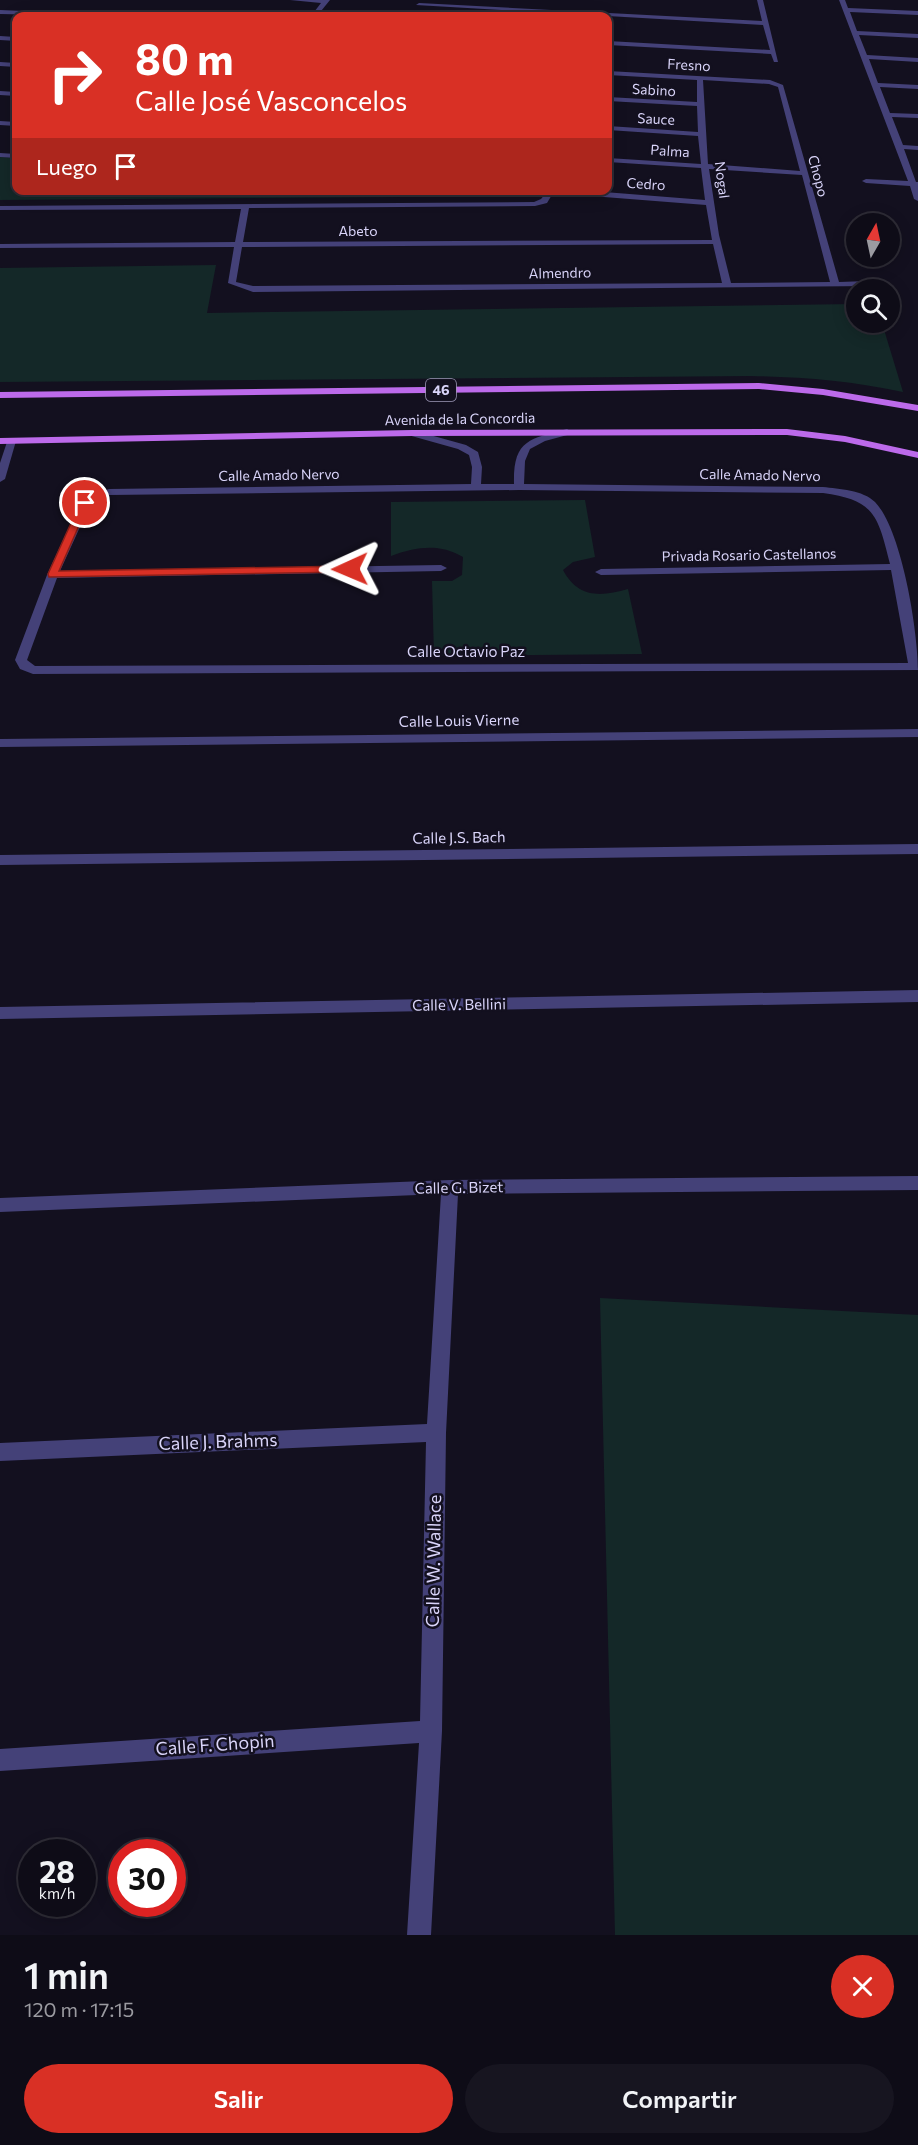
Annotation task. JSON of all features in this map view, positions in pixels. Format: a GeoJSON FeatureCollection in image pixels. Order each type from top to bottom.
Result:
{"type":"FeatureCollection","features":[{"type":"Feature","properties":{"kind":"main road","name":"Avenida de la Concordia"},"geometry":{"type":"LineString","coordinates":[[0,395],[759,386],[823,392],[918,408]]}},
{"type":"Feature","properties":{"kind":"main road","name":"Avenida de la Concordia"},"geometry":{"type":"LineString","coordinates":[[0,441],[412,433],[787,432],[845,439],[918,455]]}},
{"type":"Feature","properties":{"kind":"street"},"geometry":{"type":"LineString","coordinates":[[293,0],[327,1]]}},
{"type":"Feature","properties":{"kind":"street"},"geometry":{"type":"LineString","coordinates":[[760,0],[776,61]]}},
{"type":"Feature","properties":{"kind":"street"},"geometry":{"type":"LineString","coordinates":[[842,0],[915,184],[918,199]]}},
{"type":"Feature","properties":{"kind":"street"},"geometry":{"type":"LineString","coordinates":[[419,5],[554,12]]}},
{"type":"Feature","properties":{"kind":"street"},"geometry":{"type":"LineString","coordinates":[[846,10],[918,13]]}},
{"type":"Feature","properties":{"kind":"street"},"geometry":{"type":"LineString","coordinates":[[0,12],[66,12]]}},
{"type":"Feature","properties":{"kind":"street"},"geometry":{"type":"LineString","coordinates":[[612,15],[766,23]]}},
{"type":"Feature","properties":{"kind":"street"},"geometry":{"type":"LineString","coordinates":[[854,33],[918,36]]}},
{"type":"Feature","properties":{"kind":"street"},"geometry":{"type":"LineString","coordinates":[[612,43],[772,52]]}},
{"type":"Feature","properties":{"kind":"street"},"geometry":{"type":"LineString","coordinates":[[865,57],[918,60]]}},
{"type":"Feature","properties":{"kind":"street","name":"Fresno"},"geometry":{"type":"LineString","coordinates":[[612,73],[770,82]]}},
{"type":"Feature","properties":{"kind":"street","name":"Nogal"},"geometry":{"type":"LineString","coordinates":[[700,78],[702,134],[715,242],[727,285]]}},
{"type":"Feature","properties":{"kind":"street","name":"Chopo"},"geometry":{"type":"LineString","coordinates":[[770,82],[781,86],[835,284]]}},
{"type":"Feature","properties":{"kind":"street"},"geometry":{"type":"LineString","coordinates":[[876,85],[918,87]]}},
{"type":"Feature","properties":{"kind":"street","name":"Sabino"},"geometry":{"type":"LineString","coordinates":[[612,99],[700,104]]}},
{"type":"Feature","properties":{"kind":"street"},"geometry":{"type":"LineString","coordinates":[[886,115],[918,116]]}},
{"type":"Feature","properties":{"kind":"street","name":"Sauce"},"geometry":{"type":"LineString","coordinates":[[612,128],[702,134]]}},
{"type":"Feature","properties":{"kind":"street"},"geometry":{"type":"LineString","coordinates":[[900,147],[918,148]]}},
{"type":"Feature","properties":{"kind":"street","name":"Palma"},"geometry":{"type":"LineString","coordinates":[[612,160],[803,173]]}},
{"type":"Feature","properties":{"kind":"street"},"geometry":{"type":"LineString","coordinates":[[866,181],[915,184]]}},
{"type":"Feature","properties":{"kind":"street"},"geometry":{"type":"LineString","coordinates":[[0,208],[535,204],[544,201],[548,195]]}},
{"type":"Feature","properties":{"kind":"street","name":"Cedro"},"geometry":{"type":"LineString","coordinates":[[604,195],[711,203]]}},
{"type":"Feature","properties":{"kind":"street"},"geometry":{"type":"LineString","coordinates":[[238,245],[245,207]]}},
{"type":"Feature","properties":{"kind":"street","name":"Abeto"},"geometry":{"type":"LineString","coordinates":[[0,246],[715,242]]}},
{"type":"Feature","properties":{"kind":"street","name":"Almendro"},"geometry":{"type":"LineString","coordinates":[[238,245],[232,283],[253,289],[846,284]]}},
{"type":"Feature","properties":{"kind":"street"},"geometry":{"type":"LineString","coordinates":[[519,487],[518,462],[526,446],[540,439],[567,432]]}},
{"type":"Feature","properties":{"kind":"street"},"geometry":{"type":"LineString","coordinates":[[412,433],[462,447],[474,454],[477,467],[476,488]]}},
{"type":"Feature","properties":{"kind":"street","name":"Calle Amado Nervo"},"geometry":{"type":"LineString","coordinates":[[53,574],[85,503],[95,496],[109,492],[519,487],[823,490],[856,496],[872,504],[880,515],[897,567]]}},
{"type":"Feature","properties":{"kind":"street"},"geometry":{"type":"LineString","coordinates":[[897,567],[917,668]]}},
{"type":"Feature","properties":{"kind":"street","name":"Privada Rosario Castellanos"},"geometry":{"type":"LineString","coordinates":[[601,572],[897,567]]}},
{"type":"Feature","properties":{"kind":"street"},"geometry":{"type":"LineString","coordinates":[[53,574],[441,568]]}},
{"type":"Feature","properties":{"kind":"street","name":"Calle Octavio Paz"},"geometry":{"type":"LineString","coordinates":[[53,574],[21,660],[24,666],[33,670],[917,668]]}},
{"type":"Feature","properties":{"kind":"street","name":"Calle Louis Vierne"},"geometry":{"type":"LineString","coordinates":[[0,743],[918,732]]}},
{"type":"Feature","properties":{"kind":"street","name":"Calle J.S. Bach"},"geometry":{"type":"LineString","coordinates":[[0,860],[918,849]]}},
{"type":"Feature","properties":{"kind":"street","name":"Calle V. Bellini"},"geometry":{"type":"LineString","coordinates":[[0,1013],[918,996]]}},
{"type":"Feature","properties":{"kind":"street","name":"Calle G. Bizet"},"geometry":{"type":"LineString","coordinates":[[0,1205],[450,1187],[918,1183]]}},
{"type":"Feature","properties":{"kind":"street","name":"Calle W. Wallace"},"geometry":{"type":"LineString","coordinates":[[419,1935],[431,1731],[436,1433],[450,1187]]}},
{"type":"Feature","properties":{"kind":"street","name":"Calle J. Brahms"},"geometry":{"type":"LineString","coordinates":[[0,1452],[436,1433]]}},
{"type":"Feature","properties":{"kind":"street","name":"Calle F. Chopin"},"geometry":{"type":"LineString","coordinates":[[0,1760],[431,1731]]}},
{"type":"Feature","properties":{"kind":"lane"},"geometry":{"type":"LineString","coordinates":[[0,479],[11,441]]}},
{"type":"Feature","properties":{"kind":"green space"},"geometry":{"type":"Polygon","coordinates":[[[0,157],[12,158],[12,195],[530,196],[0,200],[0,157]]]}},
{"type":"Feature","properties":{"kind":"green space"},"geometry":{"type":"Polygon","coordinates":[[[216,265],[207,313],[846,304],[846,333],[885,333],[903,392],[827,380],[751,376],[0,382],[0,268],[216,265]]]}},
{"type":"Feature","properties":{"kind":"green space"},"geometry":{"type":"Polygon","coordinates":[[[585,500],[595,557],[573,562],[563,570],[576,586],[591,593],[599,594],[628,589],[642,654],[434,656],[432,581],[452,581],[462,575],[463,557],[436,548],[409,550],[391,556],[391,502],[585,500]]]}},
{"type":"Feature","properties":{"kind":"green space"},"geometry":{"type":"Polygon","coordinates":[[[600,1298],[918,1315],[918,1935],[615,1935],[600,1298]]]}},
{"type":"Feature","properties":{"kind":"route"},"geometry":{"type":"LineString","coordinates":[[85,503],[53,574],[350,569]]}}]}
